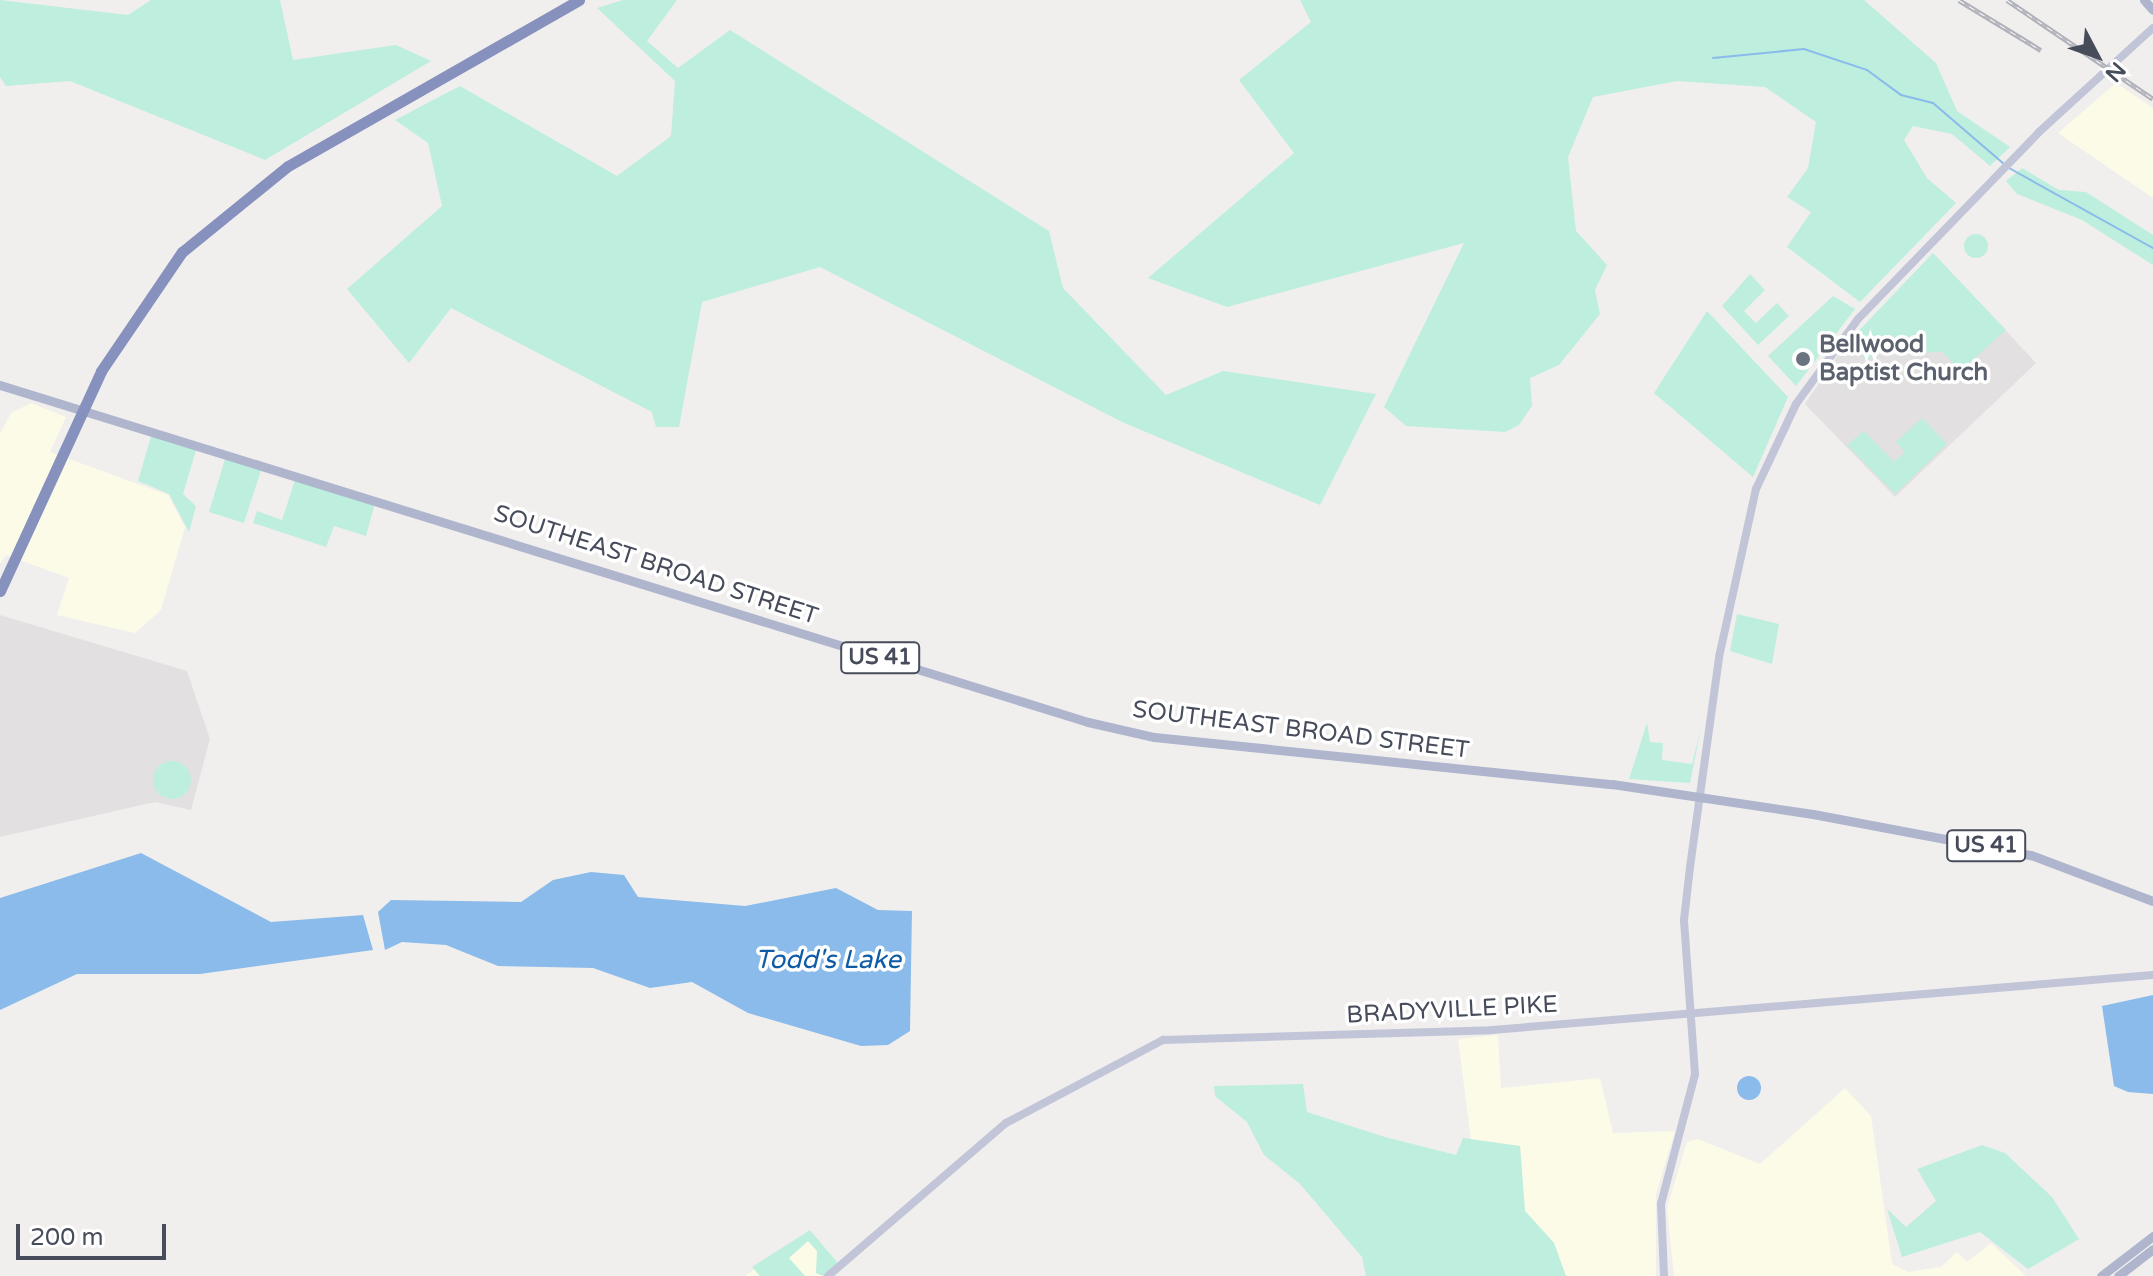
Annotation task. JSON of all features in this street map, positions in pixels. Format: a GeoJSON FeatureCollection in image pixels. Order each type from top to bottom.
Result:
{"type":"FeatureCollection","features":[{"type":"Feature","properties":{"kind":"highway"},"geometry":{"type":"LineString","coordinates":[[0,591],[85,407],[136,309],[205,228],[251,190],[447,72],[579,0]]}},
{"type":"Feature","properties":{"kind":"main road"},"geometry":{"type":"LineString","coordinates":[[2144,0],[2153,10]]}},
{"type":"Feature","properties":{"kind":"main road"},"geometry":{"type":"LineString","coordinates":[[1664,1276],[1661,1204],[1692,1096],[1691,1013],[1684,920],[1699,796],[1740,543],[1772,448],[1840,340],[2015,156],[2153,28]]}},
{"type":"Feature","properties":{"kind":"main road","name":"SOUTHEAST BROAD STREET"},"geometry":{"type":"LineString","coordinates":[[0,385],[85,407],[1088,722],[1202,743],[1699,796],[2031,855],[2153,901]]}},
{"type":"Feature","properties":{"kind":"main road","name":"BRADYVILLE PIKE"},"geometry":{"type":"LineString","coordinates":[[828,1276],[1006,1123],[1163,1040],[1411,1035],[2153,975]]}},
{"type":"Feature","properties":{"kind":"main road"},"geometry":{"type":"LineString","coordinates":[[2101,1276],[2153,1236]]}},
{"type":"Feature","properties":{"kind":"main road"},"geometry":{"type":"LineString","coordinates":[[2118,1276],[2153,1249]]}},
{"type":"Feature","properties":{"kind":"shaded area"},"geometry":{"type":"Polygon","coordinates":[[[2116,83],[2153,108],[2153,198],[2058,133],[2116,83]]]}},
{"type":"Feature","properties":{"kind":"shaded area"},"geometry":{"type":"Polygon","coordinates":[[[1933,253],[2036,363],[1895,497],[1805,404],[1842,349],[1933,253]]]}},
{"type":"Feature","properties":{"kind":"shaded area"},"geometry":{"type":"Polygon","coordinates":[[[31,403],[66,417],[50,452],[168,495],[185,527],[161,610],[135,633],[57,615],[69,578],[6,555],[0,564],[0,434],[11,413],[31,403]]]}},
{"type":"Feature","properties":{"kind":"shaded area"},"geometry":{"type":"Polygon","coordinates":[[[0,615],[187,671],[210,739],[191,810],[155,802],[0,837],[0,615]]]}},
{"type":"Feature","properties":{"kind":"shaded area"},"geometry":{"type":"Polygon","coordinates":[[[1498,1035],[1501,1088],[1600,1078],[1613,1133],[1675,1131],[1656,1194],[1656,1276],[1566,1276],[1554,1243],[1525,1211],[1520,1146],[1471,1140],[1458,1039],[1498,1035]]]}},
{"type":"Feature","properties":{"kind":"shaded area"},"geometry":{"type":"Polygon","coordinates":[[[1845,1088],[1871,1116],[1892,1264],[1908,1272],[1941,1267],[1957,1252],[1967,1262],[1991,1243],[2026,1276],[1674,1276],[1667,1208],[1687,1142],[1698,1139],[1760,1164],[1845,1088]]]}},
{"type":"Feature","properties":{"kind":"shaded area"},"geometry":{"type":"Polygon","coordinates":[[[810,1230],[838,1263],[823,1276],[745,1276],[810,1230]]]}},
{"type":"Feature","properties":{"kind":"green space"},"geometry":{"type":"Polygon","coordinates":[[[0,0],[128,15],[151,0],[280,0],[293,60],[396,45],[431,61],[265,160],[70,81],[6,86],[0,77],[0,0]]]}},
{"type":"Feature","properties":{"kind":"green space"},"geometry":{"type":"Polygon","coordinates":[[[623,0],[677,0],[647,41],[678,68],[730,30],[1049,231],[1063,288],[1166,395],[1223,371],[1376,394],[1320,505],[1122,422],[820,267],[702,302],[679,427],[656,427],[652,412],[451,308],[409,363],[347,289],[442,206],[428,143],[395,120],[460,86],[617,176],[671,136],[675,81],[597,8],[623,0]]]}},
{"type":"Feature","properties":{"kind":"green space"},"geometry":{"type":"Polygon","coordinates":[[[1300,0],[1864,0],[1936,63],[1957,111],[2010,147],[1990,166],[1952,134],[1913,126],[1904,140],[1927,178],[1956,203],[1860,302],[1787,247],[1811,212],[1787,197],[1808,168],[1816,122],[1765,87],[1677,81],[1593,97],[1568,157],[1576,231],[1607,265],[1595,290],[1600,314],[1559,365],[1530,378],[1532,406],[1519,425],[1505,432],[1406,426],[1384,407],[1464,243],[1227,307],[1148,278],[1294,153],[1239,80],[1311,22],[1300,0]]]}},
{"type":"Feature","properties":{"kind":"green space"},"geometry":{"type":"Polygon","coordinates":[[[2022,168],[2059,190],[2086,192],[2153,235],[2153,265],[2082,220],[2017,194],[2006,181],[2022,168]]]}},
{"type":"Feature","properties":{"kind":"green space"},"geometry":{"type":"Polygon","coordinates":[[[1976,234],[1985,237],[1988,246],[1985,255],[1976,258],[1967,255],[1964,246],[1967,237],[1976,234]]]}},
{"type":"Feature","properties":{"kind":"green space"},"geometry":{"type":"Polygon","coordinates":[[[1933,253],[2006,330],[1960,371],[1943,352],[1880,353],[1866,361],[1851,339],[1933,253]]]}},
{"type":"Feature","properties":{"kind":"green space"},"geometry":{"type":"Polygon","coordinates":[[[1750,274],[1765,290],[1744,311],[1756,323],[1777,303],[1789,316],[1758,345],[1722,306],[1750,274]]]}},
{"type":"Feature","properties":{"kind":"green space"},"geometry":{"type":"Polygon","coordinates":[[[1833,296],[1855,309],[1796,386],[1768,356],[1833,296]]]}},
{"type":"Feature","properties":{"kind":"green space"},"geometry":{"type":"Polygon","coordinates":[[[1707,311],[1788,397],[1753,477],[1654,393],[1707,311]]]}},
{"type":"Feature","properties":{"kind":"green space"},"geometry":{"type":"Polygon","coordinates":[[[1922,418],[1947,444],[1895,494],[1847,445],[1864,431],[1894,462],[1905,452],[1896,442],[1922,418]]]}},
{"type":"Feature","properties":{"kind":"green space"},"geometry":{"type":"Polygon","coordinates":[[[152,433],[197,447],[183,494],[196,506],[189,532],[169,494],[138,481],[152,433]]]}},
{"type":"Feature","properties":{"kind":"green space"},"geometry":{"type":"Polygon","coordinates":[[[226,456],[262,467],[244,523],[209,512],[226,456]]]}},
{"type":"Feature","properties":{"kind":"green space"},"geometry":{"type":"Polygon","coordinates":[[[296,477],[375,503],[366,536],[334,526],[326,547],[253,523],[257,511],[282,520],[296,477]]]}},
{"type":"Feature","properties":{"kind":"green space"},"geometry":{"type":"Polygon","coordinates":[[[1737,614],[1779,624],[1772,664],[1730,651],[1737,614]]]}},
{"type":"Feature","properties":{"kind":"green space"},"geometry":{"type":"Polygon","coordinates":[[[1647,723],[1650,742],[1663,743],[1662,760],[1692,764],[1701,728],[1690,783],[1629,779],[1647,723]]]}},
{"type":"Feature","properties":{"kind":"green space"},"geometry":{"type":"Polygon","coordinates":[[[172,761],[185,767],[191,780],[185,793],[172,799],[159,793],[153,780],[159,767],[172,761]]]}},
{"type":"Feature","properties":{"kind":"green space"},"geometry":{"type":"Polygon","coordinates":[[[1303,1084],[1307,1112],[1385,1137],[1456,1155],[1463,1138],[1520,1146],[1525,1211],[1554,1243],[1566,1276],[1366,1276],[1362,1257],[1300,1184],[1264,1155],[1247,1122],[1215,1096],[1214,1086],[1303,1084]]]}},
{"type":"Feature","properties":{"kind":"green space"},"geometry":{"type":"Polygon","coordinates":[[[1982,1145],[2005,1153],[2052,1197],[2079,1239],[2028,1269],[1980,1232],[1902,1257],[1887,1209],[1906,1227],[1936,1201],[1917,1169],[1982,1145]]]}},
{"type":"Feature","properties":{"kind":"green space"},"geometry":{"type":"Polygon","coordinates":[[[810,1230],[838,1263],[823,1276],[816,1273],[817,1251],[808,1241],[789,1258],[805,1276],[760,1276],[752,1267],[810,1230]]]}},
{"type":"Feature","properties":{"kind":"water"},"geometry":{"type":"Polygon","coordinates":[[[141,853],[271,922],[363,915],[373,950],[200,974],[77,974],[0,1010],[0,898],[141,853]]]}},
{"type":"Feature","properties":{"kind":"water","name":"Todd's Lake"},"geometry":{"type":"Polygon","coordinates":[[[591,872],[624,875],[638,897],[745,906],[836,888],[878,910],[912,911],[910,1031],[888,1045],[861,1046],[748,1013],[692,982],[650,988],[593,968],[498,966],[446,945],[402,942],[385,950],[378,912],[391,900],[521,902],[553,880],[591,872]]]}},
{"type":"Feature","properties":{"kind":"water"},"geometry":{"type":"Polygon","coordinates":[[[2153,995],[2153,1094],[2128,1092],[2114,1086],[2102,1006],[2153,995]]]}},
{"type":"Feature","properties":{"kind":"water"},"geometry":{"type":"Polygon","coordinates":[[[1749,1076],[1758,1079],[1761,1088],[1758,1097],[1749,1100],[1740,1097],[1737,1088],[1740,1079],[1749,1076]]]}},
{"type":"Feature","properties":{"kind":"waterway"},"geometry":{"type":"LineString","coordinates":[[1713,58],[1804,49],[1867,70],[1901,95],[1933,103],[2004,164]]}},
{"type":"Feature","properties":{"kind":"waterway"},"geometry":{"type":"LineString","coordinates":[[2009,168],[2153,248]]}},
{"type":"Feature","properties":{"kind":"railway"},"geometry":{"type":"LineString","coordinates":[[1959,0],[2041,50]]}},
{"type":"Feature","properties":{"kind":"railway"},"geometry":{"type":"LineString","coordinates":[[2007,0],[2153,99]]}},
{"type":"Feature","properties":{"kind":"place","name":"Bellwood Baptist Church"},"geometry":{"type":"Point","coordinates":[1803,359]}}]}
